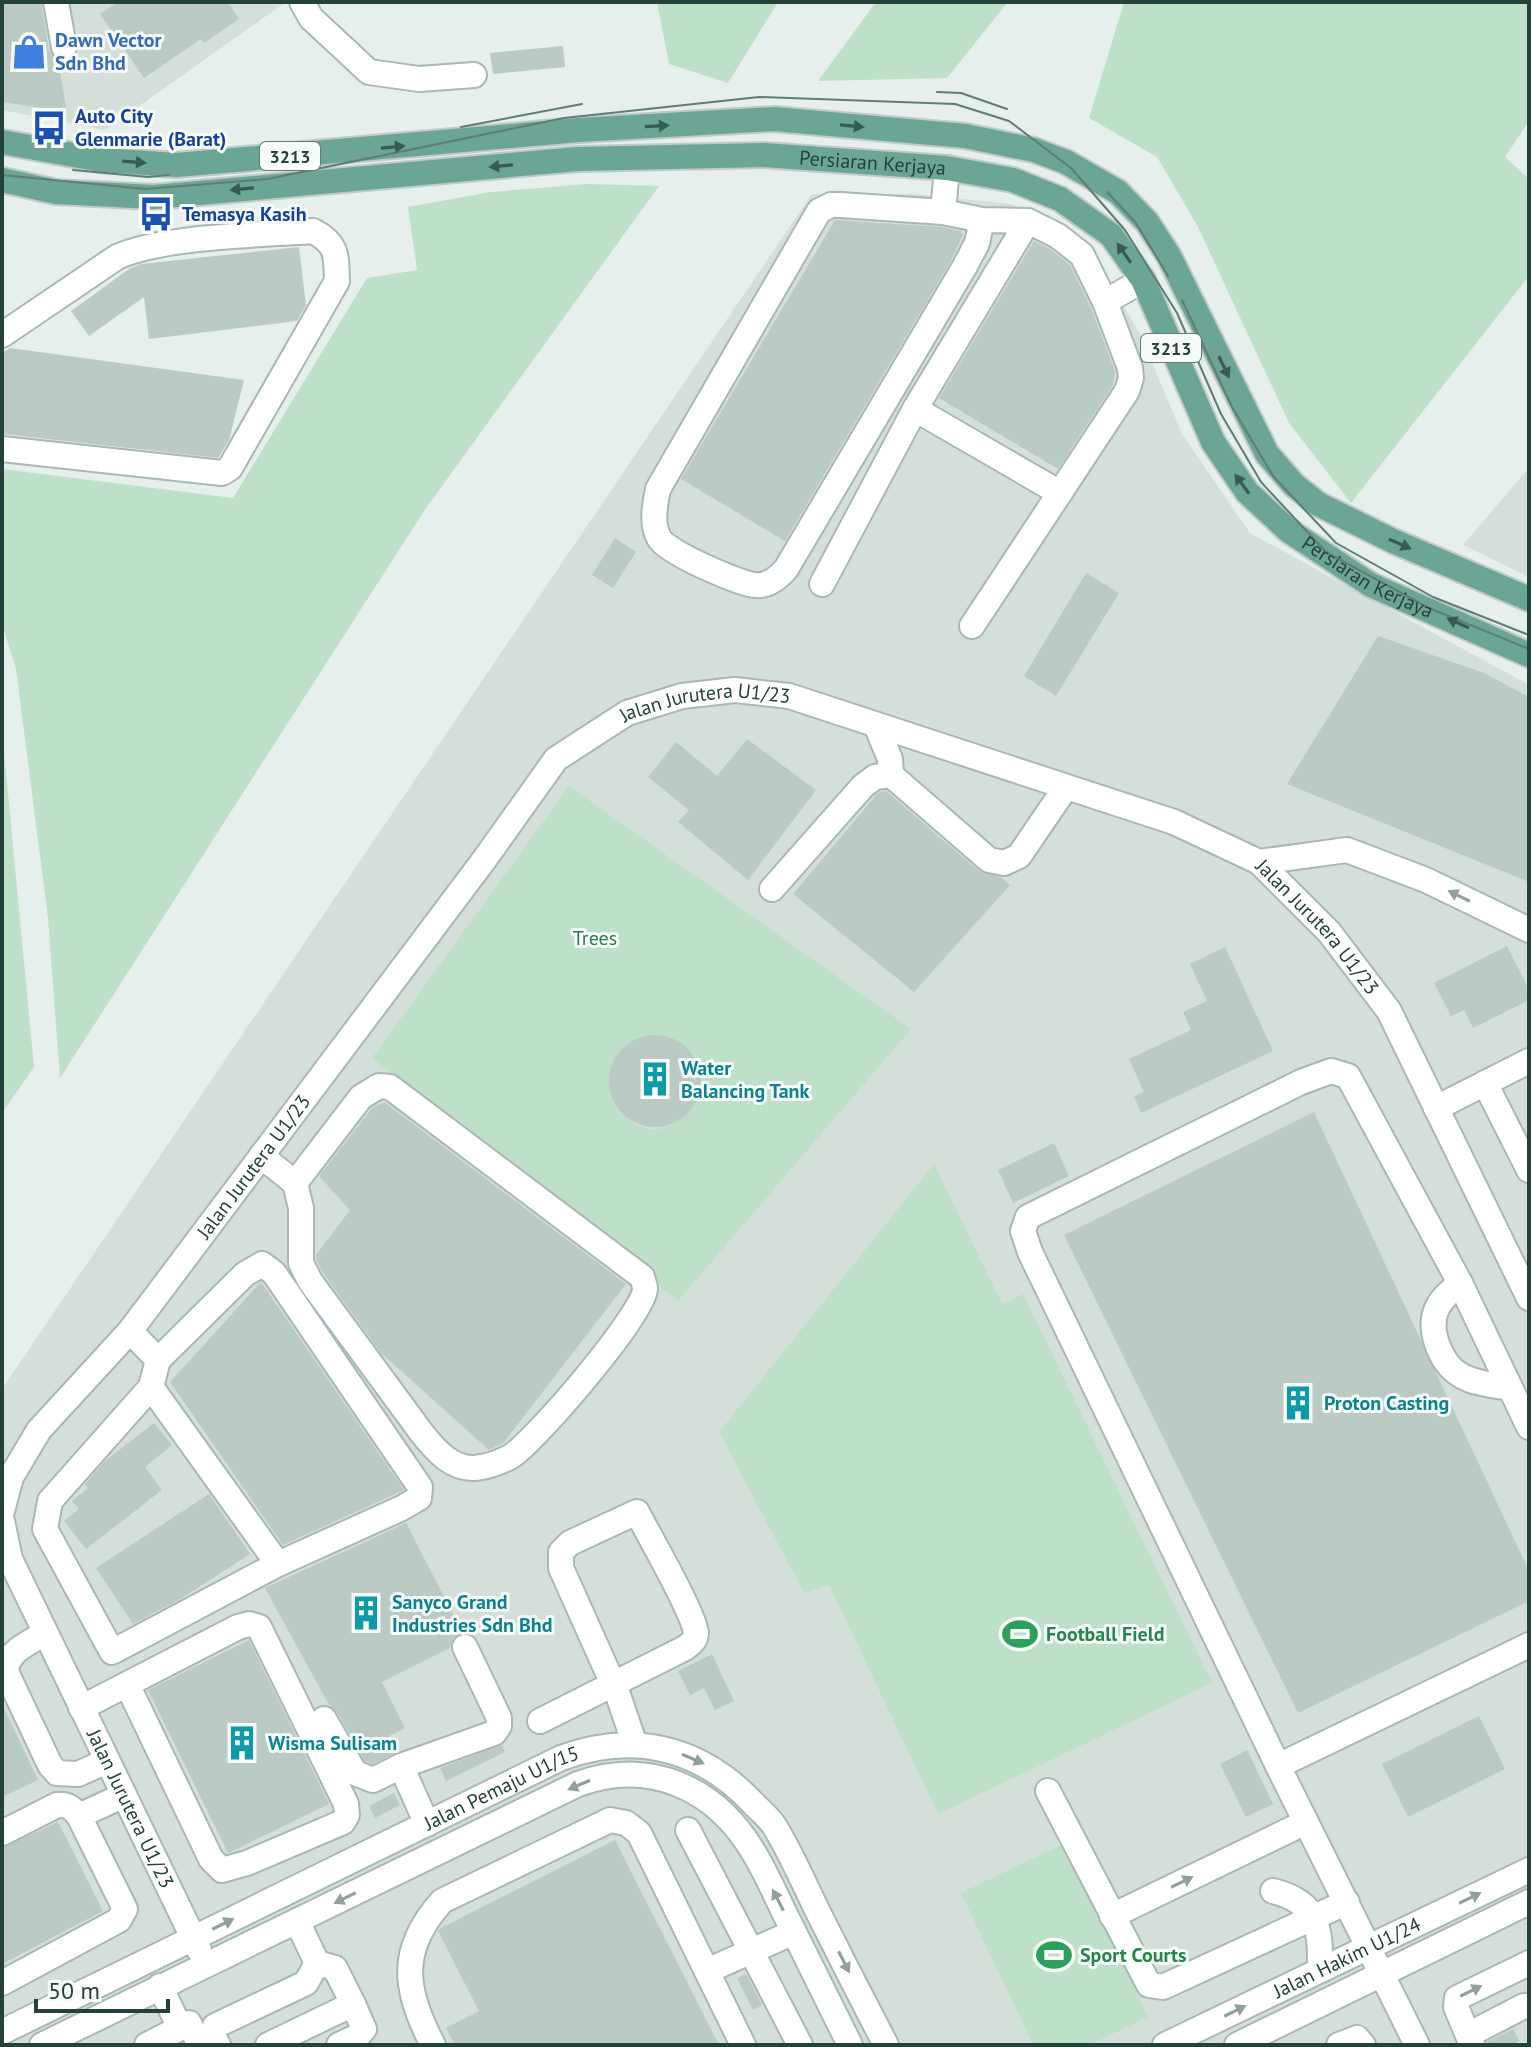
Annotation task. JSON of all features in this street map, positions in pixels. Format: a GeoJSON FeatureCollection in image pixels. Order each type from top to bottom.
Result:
{"type":"FeatureCollection","features":[{"type":"Feature","properties":{"kind":"main road","name":"Persiaran Kerjaya"},"geometry":{"type":"LineString","coordinates":[[2,142],[101,160],[177,165],[579,130],[774,119],[965,136],[1034,150],[1066,162],[1118,192],[1147,222],[1169,256],[1267,454],[1294,485],[1318,504],[1393,541],[1528,595]]}},
{"type":"Feature","properties":{"kind":"main road","name":"Persiaran Kerjaya"},"geometry":{"type":"LineString","coordinates":[[2,180],[56,192],[154,197],[578,159],[764,155],[947,168],[1013,180],[1060,199],[1111,235],[1143,280],[1213,442],[1247,492],[1289,531],[1371,585],[1529,655]]}},
{"type":"Feature","properties":{"kind":"street"},"geometry":{"type":"LineString","coordinates":[[56,2],[64,47]]}},
{"type":"Feature","properties":{"kind":"street"},"geometry":{"type":"LineString","coordinates":[[302,2],[311,18],[369,72],[419,79],[474,75]]}},
{"type":"Feature","properties":{"kind":"street"},"geometry":{"type":"LineString","coordinates":[[943,212],[947,168]]}},
{"type":"Feature","properties":{"kind":"street"},"geometry":{"type":"LineString","coordinates":[[972,626],[1127,391],[1131,378],[1105,302],[1082,255],[1058,236],[1028,221],[982,220],[943,212],[831,205],[819,211],[658,489],[653,513],[659,538],[675,554],[755,585],[774,581],[786,569],[965,266],[977,243],[982,220]]}},
{"type":"Feature","properties":{"kind":"street"},"geometry":{"type":"LineString","coordinates":[[822,584],[915,409],[1028,221]]}},
{"type":"Feature","properties":{"kind":"street"},"geometry":{"type":"LineString","coordinates":[[2,335],[129,251],[185,242],[313,231],[326,237],[336,252],[337,281],[230,468],[222,473],[2,449]]}},
{"type":"Feature","properties":{"kind":"street"},"geometry":{"type":"LineString","coordinates":[[1105,302],[1143,280]]}},
{"type":"Feature","properties":{"kind":"street"},"geometry":{"type":"LineString","coordinates":[[915,409],[1060,493]]}},
{"type":"Feature","properties":{"kind":"street","name":"Jalan Jurutera U1/23"},"geometry":{"type":"LineString","coordinates":[[2,1511],[11,1477],[39,1430],[130,1331],[484,860],[556,759],[627,713],[682,696],[735,690],[789,696],[1174,822],[1259,862],[1329,932],[1389,1011],[1436,1108],[1522,1265],[1529,1298]]}},
{"type":"Feature","properties":{"kind":"street"},"geometry":{"type":"LineString","coordinates":[[876,725],[890,759],[891,775],[989,860],[1004,863],[1019,856],[1066,787]]}},
{"type":"Feature","properties":{"kind":"street"},"geometry":{"type":"LineString","coordinates":[[772,889],[863,786],[875,777],[891,775]]}},
{"type":"Feature","properties":{"kind":"street"},"geometry":{"type":"LineString","coordinates":[[1259,862],[1347,850],[1426,880],[1529,930]]}},
{"type":"Feature","properties":{"kind":"street"},"geometry":{"type":"LineString","coordinates":[[1436,1108],[1529,1061]]}},
{"type":"Feature","properties":{"kind":"street"},"geometry":{"type":"LineString","coordinates":[[1417,2045],[1278,1766],[1030,1252],[1023,1231],[1028,1217],[1301,1082],[1331,1071],[1348,1076],[1460,1283],[1529,1427]]}},
{"type":"Feature","properties":{"kind":"street"},"geometry":{"type":"LineString","coordinates":[[1485,1083],[1529,1170]]}},
{"type":"Feature","properties":{"kind":"street"},"geometry":{"type":"LineString","coordinates":[[261,1156],[295,1183],[301,1208],[301,1263],[310,1281],[421,1432],[439,1454],[456,1464],[479,1468],[511,1456],[542,1427],[597,1365],[639,1305],[645,1289],[642,1277],[390,1087],[379,1086],[361,1097],[295,1183]]}},
{"type":"Feature","properties":{"kind":"street"},"geometry":{"type":"LineString","coordinates":[[262,1264],[274,1273],[420,1487],[419,1498],[278,1564],[103,1658],[45,1529],[50,1501],[151,1387],[158,1360],[245,1274],[262,1264]]}},
{"type":"Feature","properties":{"kind":"street"},"geometry":{"type":"LineString","coordinates":[[1460,1283],[1440,1301],[1434,1313],[1435,1338],[1448,1364],[1458,1374],[1472,1381],[1510,1388]]}},
{"type":"Feature","properties":{"kind":"street"},"geometry":{"type":"LineString","coordinates":[[130,1331],[158,1360]]}},
{"type":"Feature","properties":{"kind":"street"},"geometry":{"type":"LineString","coordinates":[[151,1387],[278,1564]]}},
{"type":"Feature","properties":{"kind":"street"},"geometry":{"type":"LineString","coordinates":[[540,1721],[613,1684],[685,1648],[694,1641],[696,1635],[684,1605],[637,1512],[570,1543],[561,1552],[561,1568],[613,1684],[635,1745]]}},
{"type":"Feature","properties":{"kind":"street","name":"Jalan Jurutera U1/23"},"geometry":{"type":"LineString","coordinates":[[3,1534],[10,1559],[45,1633],[207,1965]]}},
{"type":"Feature","properties":{"kind":"street"},"geometry":{"type":"LineString","coordinates":[[81,1708],[127,1684],[238,1627],[249,1624],[259,1627],[346,1804],[347,1815],[343,1822],[247,1863],[222,1870],[211,1859],[127,1684]]}},
{"type":"Feature","properties":{"kind":"street"},"geometry":{"type":"LineString","coordinates":[[45,1633],[8,1658],[5,1666],[50,1765],[57,1773],[78,1774],[107,1761]]}},
{"type":"Feature","properties":{"kind":"street"},"geometry":{"type":"LineString","coordinates":[[1278,1766],[1529,1645]]}},
{"type":"Feature","properties":{"kind":"street"},"geometry":{"type":"LineString","coordinates":[[324,1719],[355,1773],[373,1780],[401,1766],[494,1733],[499,1726],[499,1718],[465,1647]]}},
{"type":"Feature","properties":{"kind":"street","name":"Jalan Pemaju U1/15"},"geometry":{"type":"LineString","coordinates":[[2,2032],[561,1758],[579,1751],[635,1745],[673,1750],[711,1767],[730,1779],[774,1825],[886,2045]]}},
{"type":"Feature","properties":{"kind":"street"},"geometry":{"type":"LineString","coordinates":[[401,1766],[427,1824]]}},
{"type":"Feature","properties":{"kind":"street","name":"Jalan Pemaju U1/15"},"geometry":{"type":"LineString","coordinates":[[42,2045],[578,1784],[615,1775],[637,1775],[673,1781],[718,1806],[754,1851],[850,2045]]}},
{"type":"Feature","properties":{"kind":"street"},"geometry":{"type":"LineString","coordinates":[[1048,1791],[1149,1985],[1163,1987],[1347,1902]]}},
{"type":"Feature","properties":{"kind":"street"},"geometry":{"type":"LineString","coordinates":[[79,1816],[124,1795]]}},
{"type":"Feature","properties":{"kind":"street"},"geometry":{"type":"LineString","coordinates":[[2,1833],[57,1805],[66,1804],[79,1816],[125,1909],[119,1920],[2,1983]]}},
{"type":"Feature","properties":{"kind":"street"},"geometry":{"type":"LineString","coordinates":[[433,2045],[414,2006],[410,1984],[412,1948],[423,1922],[442,1901],[610,1820],[626,1823],[639,1833],[743,2045]]}},
{"type":"Feature","properties":{"kind":"street"},"geometry":{"type":"LineString","coordinates":[[343,1822],[353,1829],[367,1853]]}},
{"type":"Feature","properties":{"kind":"street"},"geometry":{"type":"LineString","coordinates":[[1112,1916],[1306,1822]]}},
{"type":"Feature","properties":{"kind":"street"},"geometry":{"type":"LineString","coordinates":[[688,1830],[800,2045]]}},
{"type":"Feature","properties":{"kind":"street","name":"Jalan Hakim U1/24"},"geometry":{"type":"LineString","coordinates":[[1165,2045],[1529,1870]]}},
{"type":"Feature","properties":{"kind":"street"},"geometry":{"type":"LineString","coordinates":[[1273,1891],[1292,1896],[1314,1918],[1320,1945],[1320,1970]]}},
{"type":"Feature","properties":{"kind":"street","name":"Jalan Hakim U1/24"},"geometry":{"type":"LineString","coordinates":[[1237,2045],[1529,1902]]}},
{"type":"Feature","properties":{"kind":"street"},"geometry":{"type":"LineString","coordinates":[[297,1921],[317,1963],[335,1968],[364,2029],[358,2036],[339,2045]]}},
{"type":"Feature","properties":{"kind":"street"},"geometry":{"type":"LineString","coordinates":[[707,1971],[794,1932]]}},
{"type":"Feature","properties":{"kind":"street"},"geometry":{"type":"LineString","coordinates":[[1404,2016],[1416,1957]]}},
{"type":"Feature","properties":{"kind":"street"},"geometry":{"type":"LineString","coordinates":[[218,2045],[213,2036],[215,2026],[306,1983],[317,1963]]}},
{"type":"Feature","properties":{"kind":"street"},"geometry":{"type":"LineString","coordinates":[[1529,1963],[1457,1998],[1456,2007],[1470,2040],[1524,2006],[1529,2006]]}},
{"type":"Feature","properties":{"kind":"street"},"geometry":{"type":"LineString","coordinates":[[160,1986],[180,2028]]}},
{"type":"Feature","properties":{"kind":"street"},"geometry":{"type":"LineString","coordinates":[[1348,1991],[1387,2001],[1404,2016]]}},
{"type":"Feature","properties":{"kind":"street"},"geometry":{"type":"LineString","coordinates":[[268,2045],[353,2004]]}},
{"type":"Feature","properties":{"kind":"street"},"geometry":{"type":"LineString","coordinates":[[147,2045],[189,2023],[200,2045]]}},
{"type":"Feature","properties":{"kind":"street"},"geometry":{"type":"LineString","coordinates":[[1339,2045],[1357,2038],[1363,2045]]}},
{"type":"Feature","properties":{"kind":"shaded area"},"geometry":{"type":"Polygon","coordinates":[[[2,2],[286,2],[105,130],[2,110],[2,2]]]}},
{"type":"Feature","properties":{"kind":"shaded area"},"geometry":{"type":"Polygon","coordinates":[[[812,194],[915,194],[1012,204],[1089,248],[1140,334],[1182,434],[1250,533],[1529,685],[1529,2045],[2,2045],[2,1389],[812,194]]]}},
{"type":"Feature","properties":{"kind":"shaded area"},"geometry":{"type":"Polygon","coordinates":[[[1529,468],[1529,577],[1463,545],[1529,468]]]}},
{"type":"Feature","properties":{"kind":"green space"},"geometry":{"type":"Polygon","coordinates":[[[657,2],[778,2],[728,83],[669,64],[657,2]]]}},
{"type":"Feature","properties":{"kind":"green space"},"geometry":{"type":"Polygon","coordinates":[[[876,2],[1008,2],[947,78],[818,81],[876,2]]]}},
{"type":"Feature","properties":{"kind":"green space"},"geometry":{"type":"Polygon","coordinates":[[[1124,2],[1529,2],[1529,121],[1505,157],[1529,179],[1529,276],[1351,503],[1289,423],[1198,227],[1157,157],[1089,118],[1124,2]]]}},
{"type":"Feature","properties":{"kind":"green space"},"geometry":{"type":"Polygon","coordinates":[[[587,184],[659,186],[424,511],[60,1078],[48,918],[16,669],[2,624],[2,469],[233,498],[367,278],[417,270],[408,207],[491,192],[587,184]]]}},
{"type":"Feature","properties":{"kind":"green space"},"geometry":{"type":"Polygon","coordinates":[[[2,730],[34,1067],[2,1113],[2,730]]]}},
{"type":"Feature","properties":{"kind":"green space","name":"Trees"},"geometry":{"type":"Polygon","coordinates":[[[569,786],[911,1029],[678,1301],[372,1058],[569,786]],[[653,1035],[630,1045],[614,1062],[609,1084],[612,1096],[618,1108],[639,1126],[660,1129],[679,1120],[694,1104],[701,1083],[698,1063],[683,1045],[653,1035]]]}},
{"type":"Feature","properties":{"kind":"green space"},"geometry":{"type":"Polygon","coordinates":[[[934,1164],[1002,1304],[1023,1294],[1212,1683],[938,1814],[829,1585],[804,1593],[719,1432],[934,1164]]]}},
{"type":"Feature","properties":{"kind":"green space","name":"Sport Courts"},"geometry":{"type":"Polygon","coordinates":[[[1065,1843],[1148,2017],[1089,2045],[1033,2045],[961,1893],[1065,1843]]]}},
{"type":"Feature","properties":{"kind":"building","name":"Dawn Vector Sdn Bhd"},"geometry":{"type":"Polygon","coordinates":[[[2,2],[41,2],[49,50],[58,61],[67,112],[2,102],[2,2]]]}},
{"type":"Feature","properties":{"kind":"building"},"geometry":{"type":"Polygon","coordinates":[[[118,2],[228,2],[239,19],[204,43],[201,39],[144,78],[100,14],[118,2]]]}},
{"type":"Feature","properties":{"kind":"building"},"geometry":{"type":"Polygon","coordinates":[[[563,46],[565,67],[493,74],[490,53],[563,46]]]}},
{"type":"Feature","properties":{"kind":"building"},"geometry":{"type":"Polygon","coordinates":[[[835,220],[941,227],[961,231],[963,235],[952,259],[785,541],[681,479],[835,220]]]}},
{"type":"Feature","properties":{"kind":"building"},"geometry":{"type":"Polygon","coordinates":[[[1034,241],[1070,265],[1091,308],[1115,371],[1113,385],[1058,469],[939,398],[1034,241]]]}},
{"type":"Feature","properties":{"kind":"building"},"geometry":{"type":"Polygon","coordinates":[[[299,247],[306,305],[297,321],[149,339],[144,297],[89,336],[71,311],[129,269],[141,264],[299,247]]]}},
{"type":"Feature","properties":{"kind":"building"},"geometry":{"type":"Polygon","coordinates":[[[10,348],[244,380],[229,440],[218,458],[2,434],[2,353],[10,348]]]}},
{"type":"Feature","properties":{"kind":"building"},"geometry":{"type":"Polygon","coordinates":[[[615,538],[636,552],[613,588],[592,575],[615,538]]]}},
{"type":"Feature","properties":{"kind":"building"},"geometry":{"type":"Polygon","coordinates":[[[1086,573],[1119,593],[1056,696],[1024,676],[1086,573]]]}},
{"type":"Feature","properties":{"kind":"building"},"geometry":{"type":"Polygon","coordinates":[[[1378,636],[1484,673],[1529,697],[1529,882],[1287,784],[1378,636]]]}},
{"type":"Feature","properties":{"kind":"building"},"geometry":{"type":"Polygon","coordinates":[[[747,739],[816,790],[748,880],[678,822],[689,810],[648,777],[676,742],[717,776],[747,739]]]}},
{"type":"Feature","properties":{"kind":"building"},"geometry":{"type":"Polygon","coordinates":[[[886,791],[979,871],[1002,878],[1010,885],[914,992],[793,894],[878,793],[886,791]]]}},
{"type":"Feature","properties":{"kind":"building"},"geometry":{"type":"Polygon","coordinates":[[[1507,946],[1529,990],[1529,1000],[1473,1028],[1464,1010],[1451,1016],[1434,983],[1507,946]]]}},
{"type":"Feature","properties":{"kind":"building"},"geometry":{"type":"Polygon","coordinates":[[[1225,947],[1273,1051],[1141,1113],[1134,1096],[1144,1092],[1129,1059],[1191,1030],[1183,1012],[1207,1001],[1190,964],[1225,947]]]}},
{"type":"Feature","properties":{"kind":"building","name":"Water Balancing Tank"},"geometry":{"type":"Polygon","coordinates":[[[655,1035],[672,1039],[687,1049],[697,1064],[701,1081],[697,1098],[687,1113],[672,1123],[655,1127],[638,1123],[623,1113],[613,1098],[609,1081],[613,1064],[623,1049],[638,1039],[655,1035]]]}},
{"type":"Feature","properties":{"kind":"building"},"geometry":{"type":"Polygon","coordinates":[[[384,1102],[626,1284],[504,1442],[489,1450],[381,1353],[316,1259],[350,1210],[319,1176],[373,1107],[384,1102]]]}},
{"type":"Feature","properties":{"kind":"building","name":"Proton Casting"},"geometry":{"type":"Polygon","coordinates":[[[1314,1112],[1529,1571],[1529,1601],[1298,1713],[1064,1235],[1314,1112]]]}},
{"type":"Feature","properties":{"kind":"building"},"geometry":{"type":"Polygon","coordinates":[[[1054,1143],[1069,1176],[1013,1203],[998,1170],[1054,1143]]]}},
{"type":"Feature","properties":{"kind":"building"},"geometry":{"type":"Polygon","coordinates":[[[261,1282],[404,1490],[283,1545],[170,1382],[261,1282]]]}},
{"type":"Feature","properties":{"kind":"building"},"geometry":{"type":"Polygon","coordinates":[[[154,1423],[172,1445],[145,1467],[162,1490],[86,1549],[64,1521],[79,1509],[72,1501],[88,1488],[85,1484],[105,1461],[154,1423]]]}},
{"type":"Feature","properties":{"kind":"building"},"geometry":{"type":"Polygon","coordinates":[[[209,1494],[250,1554],[182,1598],[133,1624],[96,1568],[209,1494]]]}},
{"type":"Feature","properties":{"kind":"building","name":"Sanyco Grand Industries Sdn Bhd"},"geometry":{"type":"Polygon","coordinates":[[[406,1523],[463,1633],[453,1638],[450,1648],[382,1682],[405,1728],[389,1736],[397,1752],[372,1764],[365,1761],[337,1712],[329,1705],[265,1588],[406,1523]]]}},
{"type":"Feature","properties":{"kind":"building","name":"Wisma Sulisam"},"geometry":{"type":"Polygon","coordinates":[[[249,1640],[329,1804],[228,1853],[148,1690],[249,1640]]]}},
{"type":"Feature","properties":{"kind":"building"},"geometry":{"type":"Polygon","coordinates":[[[712,1654],[734,1701],[715,1710],[704,1688],[690,1695],[678,1671],[712,1654]]]}},
{"type":"Feature","properties":{"kind":"building"},"geometry":{"type":"Polygon","coordinates":[[[2,1704],[38,1780],[2,1797],[2,1704]]]}},
{"type":"Feature","properties":{"kind":"building"},"geometry":{"type":"Polygon","coordinates":[[[1479,1716],[1505,1769],[1408,1817],[1382,1764],[1479,1716]]]}},
{"type":"Feature","properties":{"kind":"building"},"geometry":{"type":"Polygon","coordinates":[[[502,1745],[505,1752],[446,1781],[440,1768],[502,1745]]]}},
{"type":"Feature","properties":{"kind":"building"},"geometry":{"type":"Polygon","coordinates":[[[1247,1750],[1273,1804],[1246,1817],[1220,1764],[1247,1750]]]}},
{"type":"Feature","properties":{"kind":"building"},"geometry":{"type":"Polygon","coordinates":[[[394,1793],[400,1805],[375,1818],[369,1806],[394,1793]]]}},
{"type":"Feature","properties":{"kind":"building"},"geometry":{"type":"Polygon","coordinates":[[[58,1822],[103,1911],[2,1964],[2,1848],[58,1822]]]}},
{"type":"Feature","properties":{"kind":"building"},"geometry":{"type":"Polygon","coordinates":[[[615,1840],[719,2045],[455,2045],[446,2028],[479,2011],[439,1929],[615,1840]]]}},
{"type":"Feature","properties":{"kind":"building"},"geometry":{"type":"Polygon","coordinates":[[[746,1974],[762,2005],[753,2010],[737,1978],[746,1974]]]}},
{"type":"Feature","properties":{"kind":"building"},"geometry":{"type":"Polygon","coordinates":[[[1513,2029],[1519,2041],[1512,2045],[1487,2045],[1486,2042],[1513,2029]]]}},
{"type":"Feature","properties":{"kind":"tram line"},"geometry":{"type":"LineString","coordinates":[[937,92],[961,93],[1007,109]]}},
{"type":"Feature","properties":{"kind":"tram line"},"geometry":{"type":"LineString","coordinates":[[2,175],[145,189],[268,179],[564,118],[759,97],[955,104],[1009,121],[1071,168],[1125,230],[1177,313],[1221,414],[1261,482],[1326,552],[1429,608],[1529,649]]}},
{"type":"Feature","properties":{"kind":"tram line"},"geometry":{"type":"LineString","coordinates":[[461,127],[582,104]]}},
{"type":"Feature","properties":{"kind":"tram line"},"geometry":{"type":"LineString","coordinates":[[73,170],[148,177],[169,175]]}},
{"type":"Feature","properties":{"kind":"tram line"},"geometry":{"type":"LineString","coordinates":[[1107,192],[1136,223],[1168,276]]}},
{"type":"Feature","properties":{"kind":"tram line"},"geometry":{"type":"LineString","coordinates":[[1182,300],[1232,407],[1273,476],[1336,543],[1433,597],[1529,635]]}},
{"type":"Feature","properties":{"kind":"place","name":"Dawn Vector Sdn Bhd"},"geometry":{"type":"Point","coordinates":[29,52]}},
{"type":"Feature","properties":{"kind":"place","name":"Auto City Glenmarie (Barat)"},"geometry":{"type":"Point","coordinates":[49,128]}},
{"type":"Feature","properties":{"kind":"place","name":"Temasya Kasih"},"geometry":{"type":"Point","coordinates":[156,214]}},
{"type":"Feature","properties":{"kind":"place","name":"Water Balancing Tank"},"geometry":{"type":"Point","coordinates":[655,1079]}},
{"type":"Feature","properties":{"kind":"place","name":"Proton Casting"},"geometry":{"type":"Point","coordinates":[1298,1403]}},
{"type":"Feature","properties":{"kind":"place","name":"Sanyco Grand Industries Sdn Bhd"},"geometry":{"type":"Point","coordinates":[366,1613]}},
{"type":"Feature","properties":{"kind":"place","name":"Football Field"},"geometry":{"type":"Point","coordinates":[1020,1634]}},
{"type":"Feature","properties":{"kind":"place","name":"Wisma Sulisam"},"geometry":{"type":"Point","coordinates":[242,1743]}},
{"type":"Feature","properties":{"kind":"place","name":"Sport Courts"},"geometry":{"type":"Point","coordinates":[1054,1955]}}]}
